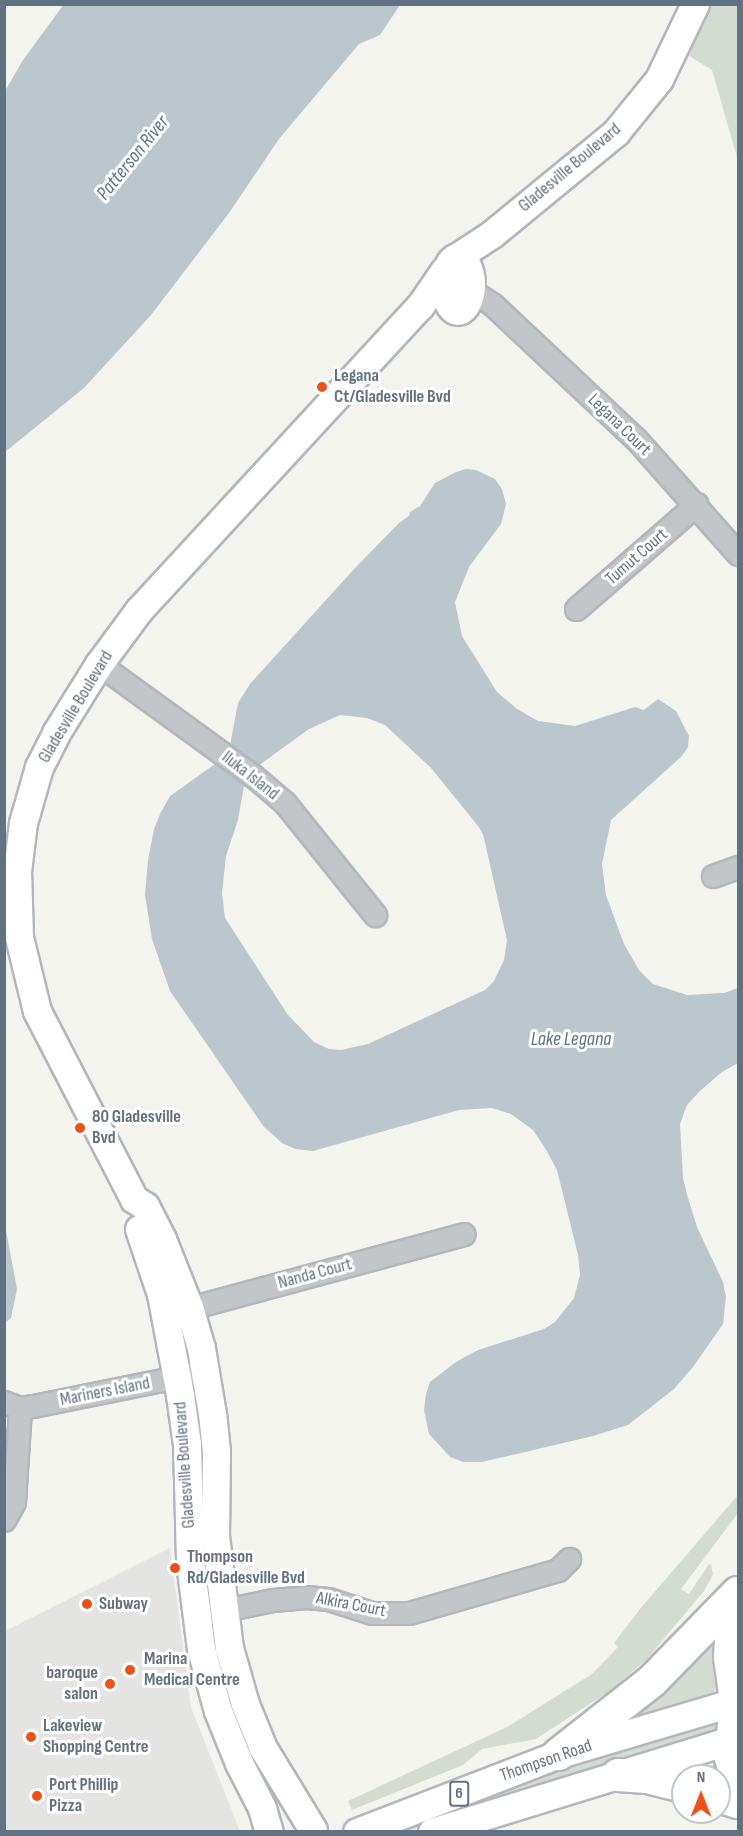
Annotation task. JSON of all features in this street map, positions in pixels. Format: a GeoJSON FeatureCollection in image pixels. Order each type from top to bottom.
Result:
{"type":"FeatureCollection","features":[{"type":"Feature","properties":{"kind":"highway"},"geometry":{"type":"LineString","coordinates":[[559,1754],[652,1681],[738,1593]]}},
{"type":"Feature","properties":{"kind":"highway"},"geometry":{"type":"LineString","coordinates":[[738,1614],[732,1628],[730,1657],[737,1701],[735,1739],[731,1758],[738,1780]]}},
{"type":"Feature","properties":{"kind":"highway"},"geometry":{"type":"LineString","coordinates":[[618,1775],[647,1777],[671,1783]]}},
{"type":"Feature","properties":{"kind":"main road","name":"Gladesville Boulevard"},"geometry":{"type":"LineString","coordinates":[[310,1831],[263,1748],[240,1690],[222,1610],[215,1536],[216,1451],[206,1370],[178,1311],[159,1233],[145,1206],[134,1199],[37,1011],[19,937],[16,895],[23,823],[36,774],[47,750],[99,664],[138,610],[420,306],[435,298],[492,234],[601,146],[631,115],[669,63],[696,4]]}},
{"type":"Feature","properties":{"kind":"main road","name":"Gladesville Boulevard"},"geometry":{"type":"LineString","coordinates":[[178,1311],[177,1377],[187,1444],[190,1562],[196,1616],[207,1675],[218,1711],[239,1763],[262,1809],[269,1832]]}},
{"type":"Feature","properties":{"kind":"main road","name":"Thompson Road"},"geometry":{"type":"LineString","coordinates":[[357,1832],[559,1754],[674,1722],[737,1701]]}},
{"type":"Feature","properties":{"kind":"main road","name":"Thompson Road"},"geometry":{"type":"LineString","coordinates":[[432,1832],[735,1739]]}},
{"type":"Feature","properties":{"kind":"street","name":"Legana Court"},"geometry":{"type":"LineString","coordinates":[[459,272],[636,439],[697,504],[738,554]]}},
{"type":"Feature","properties":{"kind":"street","name":"Tumut Court"},"geometry":{"type":"LineString","coordinates":[[576,609],[697,504]]}},
{"type":"Feature","properties":{"kind":"street","name":"Iluka Island"},"geometry":{"type":"LineString","coordinates":[[99,664],[252,775],[285,803],[309,829],[375,915]]}},
{"type":"Feature","properties":{"kind":"street"},"geometry":{"type":"LineString","coordinates":[[713,876],[738,867]]}},
{"type":"Feature","properties":{"kind":"street","name":"Nanda Court"},"geometry":{"type":"LineString","coordinates":[[178,1311],[464,1234]]}},
{"type":"Feature","properties":{"kind":"street","name":"Mariners Island"},"geometry":{"type":"LineString","coordinates":[[12,1405],[206,1370]]}},
{"type":"Feature","properties":{"kind":"street"},"geometry":{"type":"LineString","coordinates":[[4,1520],[14,1502],[12,1405]]}},
{"type":"Feature","properties":{"kind":"street","name":"Alkira Court"},"geometry":{"type":"LineString","coordinates":[[196,1616],[306,1597],[328,1599],[372,1613],[410,1613],[558,1570],[569,1559]]}},
{"type":"Feature","properties":{"kind":"shaded area"},"geometry":{"type":"Polygon","coordinates":[[[710,5],[738,5],[738,161],[712,70],[689,56],[710,5]]]}},
{"type":"Feature","properties":{"kind":"shaded area"},"geometry":{"type":"Polygon","coordinates":[[[738,1495],[738,1513],[681,1589],[689,1594],[709,1564],[713,1574],[704,1591],[647,1659],[611,1690],[536,1739],[482,1749],[463,1765],[352,1810],[348,1801],[507,1727],[592,1674],[618,1647],[614,1643],[640,1609],[738,1495]]]}},
{"type":"Feature","properties":{"kind":"shaded area"},"geometry":{"type":"Polygon","coordinates":[[[170,1548],[191,1707],[240,1831],[5,1831],[5,1631],[170,1548]]]}},
{"type":"Feature","properties":{"kind":"shaded area"},"geometry":{"type":"Polygon","coordinates":[[[719,1622],[724,1695],[616,1725],[719,1622]]]}},
{"type":"Feature","properties":{"kind":"shaded area"},"geometry":{"type":"Polygon","coordinates":[[[725,1714],[719,1727],[712,1733],[408,1831],[386,1832],[551,1768],[725,1714]]]}},
{"type":"Feature","properties":{"kind":"water","name":"Patterson River"},"geometry":{"type":"Polygon","coordinates":[[[64,4],[400,5],[380,35],[359,44],[279,139],[229,213],[151,315],[84,388],[5,452],[5,91],[23,60],[64,4]]]}},
{"type":"Feature","properties":{"kind":"water","name":"Lake Legana"},"geometry":{"type":"Polygon","coordinates":[[[466,469],[476,470],[495,479],[502,489],[506,504],[501,524],[469,567],[455,602],[462,636],[497,692],[517,709],[538,721],[575,726],[635,707],[644,710],[658,699],[676,711],[689,736],[688,747],[682,756],[611,820],[602,864],[606,895],[624,944],[639,970],[653,984],[687,995],[724,993],[738,988],[738,1063],[722,1072],[700,1091],[687,1105],[680,1124],[683,1178],[688,1198],[697,1227],[723,1282],[726,1297],[723,1324],[693,1367],[674,1389],[628,1425],[593,1436],[482,1462],[463,1462],[450,1457],[429,1434],[424,1410],[426,1394],[430,1382],[456,1362],[478,1350],[544,1329],[555,1322],[574,1298],[580,1275],[578,1255],[557,1170],[545,1148],[533,1130],[511,1114],[492,1108],[459,1110],[313,1151],[295,1149],[282,1143],[264,1127],[170,991],[152,939],[145,895],[148,860],[154,829],[161,812],[170,796],[215,764],[230,745],[238,703],[250,684],[355,568],[399,523],[409,516],[410,512],[420,506],[435,483],[466,469]],[[340,715],[309,729],[258,766],[244,786],[238,820],[226,856],[222,893],[225,918],[288,1015],[314,1042],[329,1049],[341,1050],[368,1044],[485,990],[494,981],[504,960],[507,940],[483,834],[478,826],[431,768],[385,725],[367,718],[340,715]]]}},
{"type":"Feature","properties":{"kind":"water"},"geometry":{"type":"Polygon","coordinates":[[[5,1225],[17,1289],[11,1318],[5,1323],[5,1225]]]}},
{"type":"Feature","properties":{"kind":"place","name":"Legana Ct/Gladesville Bvd"},"geometry":{"type":"Point","coordinates":[322,387]}},
{"type":"Feature","properties":{"kind":"place","name":"80 Gladesville Bvd"},"geometry":{"type":"Point","coordinates":[80,1128]}},
{"type":"Feature","properties":{"kind":"place","name":"Thompson Rd/Gladesville Bvd"},"geometry":{"type":"Point","coordinates":[175,1568]}},
{"type":"Feature","properties":{"kind":"place","name":"Subway"},"geometry":{"type":"Point","coordinates":[87,1604]}},
{"type":"Feature","properties":{"kind":"place","name":"Marina Medical Centre"},"geometry":{"type":"Point","coordinates":[130,1670]}},
{"type":"Feature","properties":{"kind":"place","name":"baroque salon"},"geometry":{"type":"Point","coordinates":[110,1684]}},
{"type":"Feature","properties":{"kind":"place","name":"Lakeview Shopping Centre"},"geometry":{"type":"Point","coordinates":[31,1737]}},
{"type":"Feature","properties":{"kind":"place","name":"Port Phillip Pizza"},"geometry":{"type":"Point","coordinates":[37,1796]}}]}
